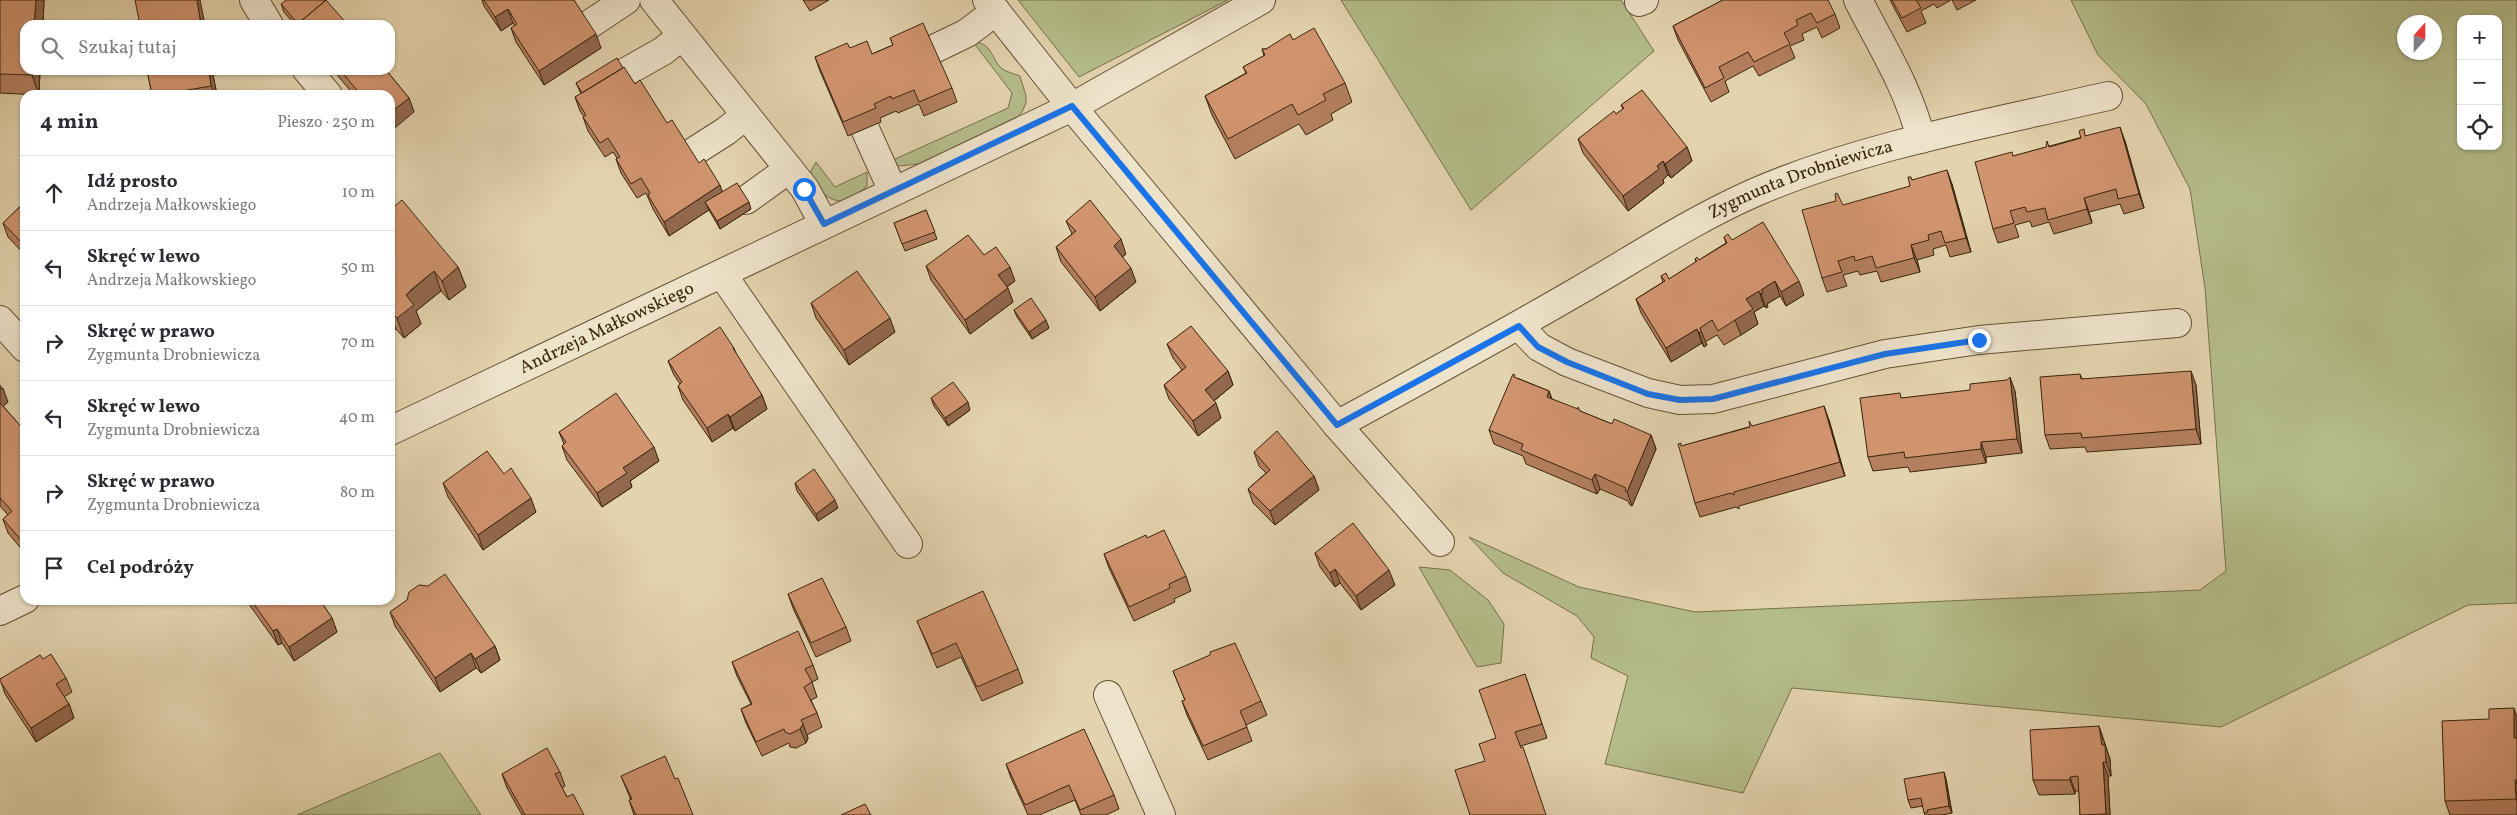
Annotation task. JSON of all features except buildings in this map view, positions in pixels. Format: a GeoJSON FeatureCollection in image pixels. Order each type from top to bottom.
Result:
{"type":"FeatureCollection","features":[{"type":"Feature","properties":{"kind":"street"},"geometry":{"type":"LineString","coordinates":[[254,0],[266,20]]}},
{"type":"Feature","properties":{"kind":"street"},"geometry":{"type":"LineString","coordinates":[[587,26],[626,0]]}},
{"type":"Feature","properties":{"kind":"street"},"geometry":{"type":"LineString","coordinates":[[654,0],[789,169],[816,207],[824,224]]}},
{"type":"Feature","properties":{"kind":"street","name":"Andrzeja Małkowskiego"},"geometry":{"type":"LineString","coordinates":[[395,429],[1072,106],[1261,0]]}},
{"type":"Feature","properties":{"kind":"street"},"geometry":{"type":"LineString","coordinates":[[1858,0],[1906,93],[1915,116],[1920,139]]}},
{"type":"Feature","properties":{"kind":"street"},"geometry":{"type":"LineString","coordinates":[[934,49],[966,33],[992,5],[1072,106],[1337,425],[1440,542]]}},
{"type":"Feature","properties":{"kind":"street"},"geometry":{"type":"LineString","coordinates":[[624,73],[663,51],[682,36]]}},
{"type":"Feature","properties":{"kind":"street"},"geometry":{"type":"LineString","coordinates":[[311,75],[324,90]]}},
{"type":"Feature","properties":{"kind":"street","name":"Zygmunta Drobniewicza"},"geometry":{"type":"LineString","coordinates":[[1337,425],[1519,326],[1715,212],[1756,192],[1815,170],[1920,139],[2108,96]]}},
{"type":"Feature","properties":{"kind":"street"},"geometry":{"type":"LineString","coordinates":[[690,154],[726,131],[746,115]]}},
{"type":"Feature","properties":{"kind":"street"},"geometry":{"type":"LineString","coordinates":[[865,129],[893,192]]}},
{"type":"Feature","properties":{"kind":"street"},"geometry":{"type":"LineString","coordinates":[[746,200],[789,169]]}},
{"type":"Feature","properties":{"kind":"street"},"geometry":{"type":"LineString","coordinates":[[722,274],[908,544]]}},
{"type":"Feature","properties":{"kind":"street"},"geometry":{"type":"LineString","coordinates":[[0,320],[20,342]]}},
{"type":"Feature","properties":{"kind":"street"},"geometry":{"type":"LineString","coordinates":[[1519,326],[1538,347],[1567,362],[1648,394],[1680,400],[1713,399],[1885,354],[1979,340],[2178,323]]}},
{"type":"Feature","properties":{"kind":"street"},"geometry":{"type":"LineString","coordinates":[[0,610],[20,601]]}},
{"type":"Feature","properties":{"kind":"street"},"geometry":{"type":"LineString","coordinates":[[1108,695],[1160,815]]}},
{"type":"Feature","properties":{"kind":"green space"},"geometry":{"type":"Polygon","coordinates":[[[1018,0],[1228,0],[1079,77],[1018,0]]]}},
{"type":"Feature","properties":{"kind":"green space"},"geometry":{"type":"Polygon","coordinates":[[[1341,0],[1621,0],[1654,51],[1471,210],[1341,0]]]}},
{"type":"Feature","properties":{"kind":"green space"},"geometry":{"type":"Polygon","coordinates":[[[2071,0],[2517,0],[2517,603],[2468,605],[2221,727],[1792,688],[1743,793],[1605,764],[1628,676],[1591,658],[1594,637],[1577,616],[1503,573],[1469,537],[1579,587],[1695,612],[2200,590],[2226,571],[2205,288],[2190,189],[2146,104],[2098,55],[2071,0]]]}},
{"type":"Feature","properties":{"kind":"green space"},"geometry":{"type":"Polygon","coordinates":[[[973,42],[987,47],[1001,68],[1020,76],[1026,96],[1026,103],[1022,112],[1011,124],[928,163],[899,166],[891,161],[1008,108],[1012,93],[973,42]]]}},
{"type":"Feature","properties":{"kind":"green space"},"geometry":{"type":"Polygon","coordinates":[[[816,162],[835,187],[867,172],[867,186],[850,198],[837,200],[830,198],[810,179],[811,171],[816,162]]]}},
{"type":"Feature","properties":{"kind":"green space"},"geometry":{"type":"Polygon","coordinates":[[[1419,567],[1450,570],[1488,600],[1504,624],[1501,663],[1477,667],[1419,567]]]}},
{"type":"Feature","properties":{"kind":"green space"},"geometry":{"type":"Polygon","coordinates":[[[440,753],[481,815],[297,815],[440,753]]]}},
{"type":"Feature","properties":{"kind":"route"},"geometry":{"type":"LineString","coordinates":[[804,189],[824,224],[1072,106],[1337,425],[1519,326],[1538,347],[1567,362],[1648,394],[1680,400],[1713,399],[1885,354],[1979,340]]}}]}
